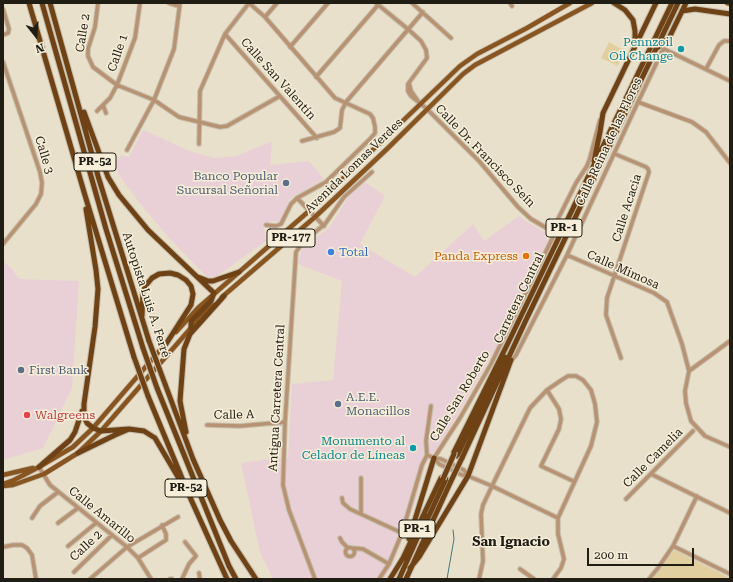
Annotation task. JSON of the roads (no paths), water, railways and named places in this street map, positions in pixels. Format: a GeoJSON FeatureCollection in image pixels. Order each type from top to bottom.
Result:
{"type":"FeatureCollection","features":[{"type":"Feature","properties":{"kind":"highway","name":"PR-52"},"geometry":{"type":"LineString","coordinates":[[29,3],[134,358],[189,495],[227,579]]}},
{"type":"Feature","properties":{"kind":"highway"},"geometry":{"type":"LineString","coordinates":[[42,3],[106,228],[143,348],[157,388],[229,566],[236,579]]}},
{"type":"Feature","properties":{"kind":"highway","name":"Autopista Luis A. Ferré"},"geometry":{"type":"LineString","coordinates":[[50,3],[98,176],[149,341],[193,459],[220,520],[234,546],[256,579]]}},
{"type":"Feature","properties":{"kind":"highway"},"geometry":{"type":"LineString","coordinates":[[614,3],[625,10],[632,20],[635,30],[634,48]]}},
{"type":"Feature","properties":{"kind":"highway"},"geometry":{"type":"LineString","coordinates":[[590,174],[597,151],[603,113],[656,3]]}},
{"type":"Feature","properties":{"kind":"highway","name":"Carretera Central"},"geometry":{"type":"LineString","coordinates":[[406,579],[445,479],[458,455],[512,336],[672,3]]}},
{"type":"Feature","properties":{"kind":"highway","name":"Carretera Central"},"geometry":{"type":"LineString","coordinates":[[390,579],[404,558],[526,320],[678,3]]}},
{"type":"Feature","properties":{"kind":"highway"},"geometry":{"type":"LineString","coordinates":[[655,49],[669,38],[686,3]]}},
{"type":"Feature","properties":{"kind":"highway"},"geometry":{"type":"LineString","coordinates":[[682,11],[694,9],[730,14]]}},
{"type":"Feature","properties":{"kind":"highway"},"geometry":{"type":"LineString","coordinates":[[76,95],[90,126],[108,177],[113,186],[148,230],[214,293],[211,301],[191,321],[191,328]]}},
{"type":"Feature","properties":{"kind":"highway"},"geometry":{"type":"LineString","coordinates":[[84,192],[98,289],[95,327],[84,404],[84,417],[87,423],[93,428],[101,431],[129,429],[144,431],[155,438],[189,495]]}},
{"type":"Feature","properties":{"kind":"highway"},"geometry":{"type":"LineString","coordinates":[[195,275],[204,280],[213,281],[239,272]]}},
{"type":"Feature","properties":{"kind":"highway"},"geometry":{"type":"LineString","coordinates":[[142,320],[142,294],[149,280],[159,274],[170,273],[178,275],[186,280],[193,294],[192,304],[166,344]]}},
{"type":"Feature","properties":{"kind":"highway"},"geometry":{"type":"LineString","coordinates":[[193,459],[180,401],[184,349],[190,334],[224,296]]}},
{"type":"Feature","properties":{"kind":"highway"},"geometry":{"type":"LineString","coordinates":[[410,568],[419,557],[468,476],[511,361],[527,324],[526,320]]}},
{"type":"Feature","properties":{"kind":"highway"},"geometry":{"type":"LineString","coordinates":[[39,467],[72,436],[77,428],[84,404]]}},
{"type":"Feature","properties":{"kind":"highway"},"geometry":{"type":"LineString","coordinates":[[78,453],[129,429]]}},
{"type":"Feature","properties":{"kind":"highway"},"geometry":{"type":"LineString","coordinates":[[404,558],[434,458]]}},
{"type":"Feature","properties":{"kind":"highway"},"geometry":{"type":"LineString","coordinates":[[399,579],[445,479]]}},
{"type":"Feature","properties":{"kind":"main road","name":"Avenida Lomas Verdes"},"geometry":{"type":"LineString","coordinates":[[3,485],[39,467],[73,447],[93,428],[198,308],[309,211],[419,102],[460,66],[471,58],[570,3]]}},
{"type":"Feature","properties":{"kind":"main road","name":"Avenida Lomas Verdes"},"geometry":{"type":"LineString","coordinates":[[3,485],[13,485],[44,474],[78,453],[101,431],[204,313],[314,217],[464,74],[475,65],[592,3]]}},
{"type":"Feature","properties":{"kind":"main road"},"geometry":{"type":"LineString","coordinates":[[3,475],[39,467]]}},
{"type":"Feature","properties":{"kind":"street","name":"Calle 2"},"geometry":{"type":"LineString","coordinates":[[98,3],[95,27],[88,49],[88,56],[93,67],[117,85],[154,100],[179,117],[220,127],[227,126],[280,96]]}},
{"type":"Feature","properties":{"kind":"street","name":"Calle 1"},"geometry":{"type":"LineString","coordinates":[[97,111],[110,98],[117,85],[135,38],[140,3]]}},
{"type":"Feature","properties":{"kind":"street"},"geometry":{"type":"LineString","coordinates":[[127,150],[154,100],[174,49],[179,5],[169,3]]}},
{"type":"Feature","properties":{"kind":"street"},"geometry":{"type":"LineString","coordinates":[[199,144],[200,91],[225,34],[249,3],[265,17],[335,98],[370,114],[375,122],[375,133],[367,143],[326,182],[297,198],[291,204],[282,224],[276,226],[266,225]]}},
{"type":"Feature","properties":{"kind":"street"},"geometry":{"type":"LineString","coordinates":[[265,17],[277,3]]}},
{"type":"Feature","properties":{"kind":"street"},"geometry":{"type":"LineString","coordinates":[[290,47],[328,3]]}},
{"type":"Feature","properties":{"kind":"street"},"geometry":{"type":"LineString","coordinates":[[412,3],[452,38]]}},
{"type":"Feature","properties":{"kind":"street"},"geometry":{"type":"LineString","coordinates":[[316,77],[377,4],[409,30]]}},
{"type":"Feature","properties":{"kind":"street"},"geometry":{"type":"LineString","coordinates":[[3,9],[9,29],[8,33],[3,35]]}},
{"type":"Feature","properties":{"kind":"street"},"geometry":{"type":"LineString","coordinates":[[302,142],[334,132],[340,128],[342,110],[346,102],[423,12]]}},
{"type":"Feature","properties":{"kind":"street","name":"Calle Dr. Francisco Seín"},"geometry":{"type":"LineString","coordinates":[[409,30],[424,46],[427,58],[409,82],[408,91],[416,101],[427,109],[484,166],[518,207],[531,219],[553,233]]}},
{"type":"Feature","properties":{"kind":"street","name":"Calle San Valentín"},"geometry":{"type":"LineString","coordinates":[[225,34],[317,138]]}},
{"type":"Feature","properties":{"kind":"street","name":"Calle Reina de las Flores"},"geometry":{"type":"LineString","coordinates":[[511,361],[516,355],[567,255],[669,38]]}},
{"type":"Feature","properties":{"kind":"street"},"geometry":{"type":"LineString","coordinates":[[706,69],[718,45],[724,41],[730,40]]}},
{"type":"Feature","properties":{"kind":"street"},"geometry":{"type":"LineString","coordinates":[[664,49],[730,81]]}},
{"type":"Feature","properties":{"kind":"street","name":"Calle 3"},"geometry":{"type":"LineString","coordinates":[[3,62],[40,172],[42,183],[41,194],[36,204],[3,244]]}},
{"type":"Feature","properties":{"kind":"street"},"geometry":{"type":"LineString","coordinates":[[3,76],[7,75]]}},
{"type":"Feature","properties":{"kind":"street"},"geometry":{"type":"LineString","coordinates":[[638,102],[692,122],[706,132],[730,163]]}},
{"type":"Feature","properties":{"kind":"street"},"geometry":{"type":"LineString","coordinates":[[103,105],[106,113]]}},
{"type":"Feature","properties":{"kind":"street","name":"Calle San Roberto"},"geometry":{"type":"LineString","coordinates":[[434,458],[460,418],[491,364],[576,183],[590,158],[597,129],[603,113]]}},
{"type":"Feature","properties":{"kind":"street","name":"Calle Acacia"},"geometry":{"type":"LineString","coordinates":[[614,154],[646,167],[649,172],[607,298],[606,315],[621,358]]}},
{"type":"Feature","properties":{"kind":"street","name":"Antigua Carretera Central"},"geometry":{"type":"LineString","coordinates":[[315,579],[289,510],[283,485],[285,422],[296,252],[304,241],[324,226],[344,197],[372,172]]}},
{"type":"Feature","properties":{"kind":"street"},"geometry":{"type":"LineString","coordinates":[[297,198],[324,226]]}},
{"type":"Feature","properties":{"kind":"street","name":"Calle Mimosa"},"geometry":{"type":"LineString","coordinates":[[567,255],[654,293],[667,302],[682,344],[689,372],[685,391],[686,403],[691,421],[705,436],[730,447]]}},
{"type":"Feature","properties":{"kind":"street"},"geometry":{"type":"LineString","coordinates":[[689,372],[730,341]]}},
{"type":"Feature","properties":{"kind":"street"},"geometry":{"type":"LineString","coordinates":[[479,579],[483,561],[481,514],[483,505],[492,486],[530,408],[547,390],[568,376],[576,376],[583,380],[591,390],[595,404],[597,422],[591,446],[573,481],[558,518],[558,534],[564,559],[561,568],[553,579]]}},
{"type":"Feature","properties":{"kind":"street"},"geometry":{"type":"LineString","coordinates":[[547,390],[559,409],[561,419],[559,429],[541,466],[573,481]]}},
{"type":"Feature","properties":{"kind":"street"},"geometry":{"type":"LineString","coordinates":[[379,579],[389,564],[402,533],[422,465],[427,455],[426,441],[432,406]]}},
{"type":"Feature","properties":{"kind":"street"},"geometry":{"type":"LineString","coordinates":[[691,421],[693,431],[705,436]]}},
{"type":"Feature","properties":{"kind":"street","name":"Calle A"},"geometry":{"type":"LineString","coordinates":[[207,425],[240,426],[285,422]]}},
{"type":"Feature","properties":{"kind":"street","name":"Calle Camelia"},"geometry":{"type":"LineString","coordinates":[[626,499],[693,431]]}},
{"type":"Feature","properties":{"kind":"street","name":"Calle San Roberto"},"geometry":{"type":"LineString","coordinates":[[427,455],[434,458],[439,464],[462,475],[492,486],[558,518]]}},
{"type":"Feature","properties":{"kind":"street","name":"Calle Amarillo"},"geometry":{"type":"LineString","coordinates":[[39,467],[50,485],[127,547],[138,558],[151,579]]}},
{"type":"Feature","properties":{"kind":"street"},"geometry":{"type":"LineString","coordinates":[[651,474],[730,513]]}},
{"type":"Feature","properties":{"kind":"street"},"geometry":{"type":"LineString","coordinates":[[361,478],[361,514]]}},
{"type":"Feature","properties":{"kind":"street"},"geometry":{"type":"LineString","coordinates":[[32,518],[40,506],[58,492]]}},
{"type":"Feature","properties":{"kind":"street"},"geometry":{"type":"LineString","coordinates":[[649,579],[673,546],[697,496]]}},
{"type":"Feature","properties":{"kind":"street"},"geometry":{"type":"LineString","coordinates":[[342,498],[343,503],[350,509],[402,533]]}},
{"type":"Feature","properties":{"kind":"street"},"geometry":{"type":"LineString","coordinates":[[58,523],[78,508]]}},
{"type":"Feature","properties":{"kind":"street"},"geometry":{"type":"LineString","coordinates":[[90,579],[127,547],[178,517]]}},
{"type":"Feature","properties":{"kind":"street"},"geometry":{"type":"LineString","coordinates":[[68,546],[96,523]]}},
{"type":"Feature","properties":{"kind":"street"},"geometry":{"type":"LineString","coordinates":[[138,558],[166,540],[166,534],[162,526]]}},
{"type":"Feature","properties":{"kind":"street","name":"Calle 2"},"geometry":{"type":"LineString","coordinates":[[74,572],[112,535]]}},
{"type":"Feature","properties":{"kind":"street"},"geometry":{"type":"LineString","coordinates":[[340,538],[342,542],[350,548],[363,549],[389,564]]}},
{"type":"Feature","properties":{"kind":"street"},"geometry":{"type":"LineString","coordinates":[[182,579],[189,564],[196,556],[185,542]]}},
{"type":"Feature","properties":{"kind":"street"},"geometry":{"type":"LineString","coordinates":[[3,547],[22,545],[27,548],[32,555],[36,579]]}},
{"type":"Feature","properties":{"kind":"street"},"geometry":{"type":"LineString","coordinates":[[673,546],[730,574]]}},
{"type":"Feature","properties":{"kind":"street"},"geometry":{"type":"LineString","coordinates":[[520,569],[534,579]]}},
{"type":"Feature","properties":{"kind":"street"},"geometry":{"type":"LineString","coordinates":[[200,573],[200,579]]}},
{"type":"Feature","properties":{"kind":"waterway"},"geometry":{"type":"LineString","coordinates":[[447,579],[454,539],[453,530]]}},
{"type":"Feature","properties":{"kind":"place","name":"Pennzoil Oil Change"},"geometry":{"type":"Point","coordinates":[681,49]}},
{"type":"Feature","properties":{"kind":"place","name":"Banco Popular Sucursal Señorial"},"geometry":{"type":"Point","coordinates":[286,183]}},
{"type":"Feature","properties":{"kind":"place","name":"Total"},"geometry":{"type":"Point","coordinates":[331,252]}},
{"type":"Feature","properties":{"kind":"place","name":"Panda Express"},"geometry":{"type":"Point","coordinates":[526,256]}},
{"type":"Feature","properties":{"kind":"place","name":"First Bank"},"geometry":{"type":"Point","coordinates":[21,370]}},
{"type":"Feature","properties":{"kind":"place","name":"A.E.E. Monacillos"},"geometry":{"type":"Point","coordinates":[338,404]}},
{"type":"Feature","properties":{"kind":"place","name":"Walgreens"},"geometry":{"type":"Point","coordinates":[27,415]}},
{"type":"Feature","properties":{"kind":"place","name":"Monumento al Celador de Líneas"},"geometry":{"type":"Point","coordinates":[413,448]}},
{"type":"Feature","properties":{"kind":"district","name":"San Ignacio"},"geometry":{"type":"Point","coordinates":[511,542]}}]}
